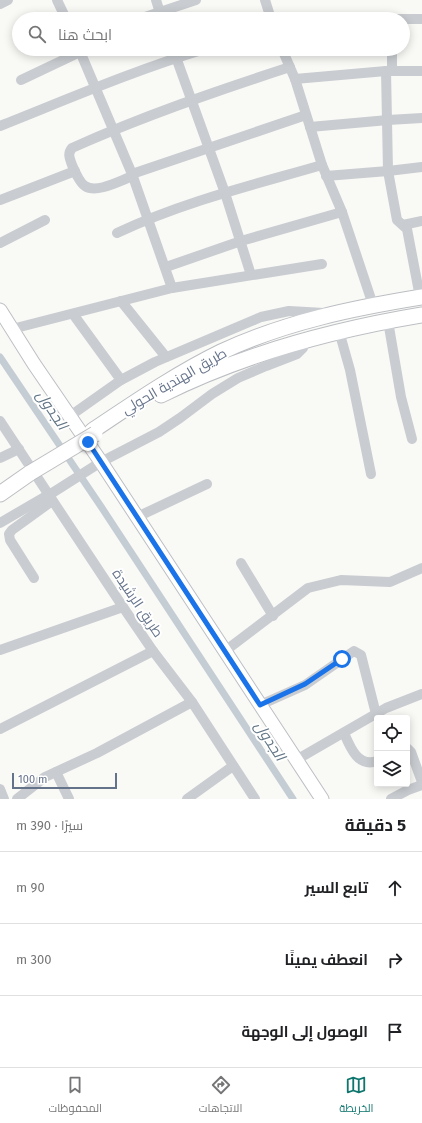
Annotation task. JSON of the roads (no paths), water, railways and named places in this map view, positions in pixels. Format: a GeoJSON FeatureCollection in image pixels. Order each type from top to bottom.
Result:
{"type":"FeatureCollection","features":[{"type":"Feature","properties":{"kind":"highway","name":"طريق الهندية الحولي"},"geometry":{"type":"LineString","coordinates":[[93,432],[175,377],[222,352],[272,332],[333,314],[373,305],[421,297]]}},
{"type":"Feature","properties":{"kind":"highway","name":"طريق الهندية الحولي"},"geometry":{"type":"LineString","coordinates":[[93,432],[170,391],[254,357],[339,331],[422,315]]}},
{"type":"Feature","properties":{"kind":"highway"},"geometry":{"type":"LineString","coordinates":[[0,487],[29,472],[93,432]]}},
{"type":"Feature","properties":{"kind":"highway"},"geometry":{"type":"LineString","coordinates":[[0,494],[29,472]]}},
{"type":"Feature","properties":{"kind":"main road"},"geometry":{"type":"LineString","coordinates":[[0,310],[322,799]]}},
{"type":"Feature","properties":{"kind":"street"},"geometry":{"type":"LineString","coordinates":[[0,4],[8,0]]}},
{"type":"Feature","properties":{"kind":"street"},"geometry":{"type":"LineString","coordinates":[[57,0],[63,12]]}},
{"type":"Feature","properties":{"kind":"street"},"geometry":{"type":"LineString","coordinates":[[156,0],[160,12]]}},
{"type":"Feature","properties":{"kind":"street"},"geometry":{"type":"LineString","coordinates":[[168,12],[196,0]]}},
{"type":"Feature","properties":{"kind":"street"},"geometry":{"type":"LineString","coordinates":[[265,0],[269,12]]}},
{"type":"Feature","properties":{"kind":"street"},"geometry":{"type":"LineString","coordinates":[[410,19],[422,19]]}},
{"type":"Feature","properties":{"kind":"street"},"geometry":{"type":"LineString","coordinates":[[21,80],[68,56]]}},
{"type":"Feature","properties":{"kind":"street"},"geometry":{"type":"LineString","coordinates":[[83,56],[133,175],[172,288]]}},
{"type":"Feature","properties":{"kind":"street"},"geometry":{"type":"LineString","coordinates":[[0,126],[167,56]]}},
{"type":"Feature","properties":{"kind":"street"},"geometry":{"type":"LineString","coordinates":[[175,56],[225,193],[251,275]]}},
{"type":"Feature","properties":{"kind":"street"},"geometry":{"type":"LineString","coordinates":[[285,56],[295,79],[326,176],[342,212],[373,305]]}},
{"type":"Feature","properties":{"kind":"street"},"geometry":{"type":"LineString","coordinates":[[391,56],[389,71],[388,171],[397,220],[407,229],[421,297]]}},
{"type":"Feature","properties":{"kind":"street"},"geometry":{"type":"LineString","coordinates":[[290,67],[191,100],[114,129],[72,148],[69,156],[75,171],[84,186],[91,189],[99,189],[208,147],[306,115]]}},
{"type":"Feature","properties":{"kind":"street"},"geometry":{"type":"LineString","coordinates":[[295,79],[389,71],[422,71]]}},
{"type":"Feature","properties":{"kind":"street"},"geometry":{"type":"LineString","coordinates":[[310,127],[422,118]]}},
{"type":"Feature","properties":{"kind":"street"},"geometry":{"type":"LineString","coordinates":[[117,233],[149,218],[225,193],[322,165]]}},
{"type":"Feature","properties":{"kind":"street"},"geometry":{"type":"LineString","coordinates":[[326,176],[422,167]]}},
{"type":"Feature","properties":{"kind":"street"},"geometry":{"type":"LineString","coordinates":[[0,200],[75,171]]}},
{"type":"Feature","properties":{"kind":"street"},"geometry":{"type":"LineString","coordinates":[[166,267],[241,241],[342,212]]}},
{"type":"Feature","properties":{"kind":"street"},"geometry":{"type":"LineString","coordinates":[[0,243],[46,220]]}},
{"type":"Feature","properties":{"kind":"street"},"geometry":{"type":"LineString","coordinates":[[403,225],[422,221]]}},
{"type":"Feature","properties":{"kind":"street"},"geometry":{"type":"LineString","coordinates":[[12,329],[172,288],[322,264]]}},
{"type":"Feature","properties":{"kind":"street"},"geometry":{"type":"LineString","coordinates":[[121,301],[166,358]]}},
{"type":"Feature","properties":{"kind":"street"},"geometry":{"type":"LineString","coordinates":[[70,416],[121,380],[155,362],[270,314],[298,310],[333,314]]}},
{"type":"Feature","properties":{"kind":"street"},"geometry":{"type":"LineString","coordinates":[[73,314],[121,380]]}},
{"type":"Feature","properties":{"kind":"street"},"geometry":{"type":"LineString","coordinates":[[388,321],[401,397],[412,439]]}},
{"type":"Feature","properties":{"kind":"street"},"geometry":{"type":"LineString","coordinates":[[339,331],[350,370],[371,474]]}},
{"type":"Feature","properties":{"kind":"street"},"geometry":{"type":"LineString","coordinates":[[34,578],[10,540],[12,530],[66,484],[101,462],[159,432],[212,394],[238,378],[297,354],[302,348],[303,341]]}},
{"type":"Feature","properties":{"kind":"street","name":"طريق الرشيدة"},"geometry":{"type":"LineString","coordinates":[[0,421],[123,607],[192,702],[255,799]]}},
{"type":"Feature","properties":{"kind":"street"},"geometry":{"type":"LineString","coordinates":[[0,458],[19,449]]}},
{"type":"Feature","properties":{"kind":"street"},"geometry":{"type":"LineString","coordinates":[[137,517],[207,484]]}},
{"type":"Feature","properties":{"kind":"street"},"geometry":{"type":"LineString","coordinates":[[0,524],[50,497]]}},
{"type":"Feature","properties":{"kind":"street"},"geometry":{"type":"LineString","coordinates":[[241,563],[273,616]]}},
{"type":"Feature","properties":{"kind":"street"},"geometry":{"type":"LineString","coordinates":[[225,651],[308,588],[341,580],[390,582],[422,568]]}},
{"type":"Feature","properties":{"kind":"street"},"geometry":{"type":"LineString","coordinates":[[0,650],[123,607]]}},
{"type":"Feature","properties":{"kind":"street"},"geometry":{"type":"LineString","coordinates":[[0,729],[154,651]]}},
{"type":"Feature","properties":{"kind":"street"},"geometry":{"type":"LineString","coordinates":[[260,705],[305,684],[354,651],[360,655],[376,714]]}},
{"type":"Feature","properties":{"kind":"street"},"geometry":{"type":"LineString","coordinates":[[296,760],[376,714],[387,713],[422,694]]}},
{"type":"Feature","properties":{"kind":"street"},"geometry":{"type":"LineString","coordinates":[[17,799],[45,777],[97,753],[192,702]]}},
{"type":"Feature","properties":{"kind":"street"},"geometry":{"type":"LineString","coordinates":[[344,733],[354,754],[357,757],[367,762],[374,761]]}},
{"type":"Feature","properties":{"kind":"street"},"geometry":{"type":"LineString","coordinates":[[391,799],[422,783],[410,751]]}},
{"type":"Feature","properties":{"kind":"street"},"geometry":{"type":"LineString","coordinates":[[187,799],[233,766]]}},
{"type":"Feature","properties":{"kind":"street"},"geometry":{"type":"LineString","coordinates":[[56,772],[69,799]]}},
{"type":"Feature","properties":{"kind":"street"},"geometry":{"type":"LineString","coordinates":[[0,789],[4,799]]}},
{"type":"Feature","properties":{"kind":"waterway","name":"الجدول"},"geometry":{"type":"LineString","coordinates":[[0,357],[102,508],[293,799]]}}]}
